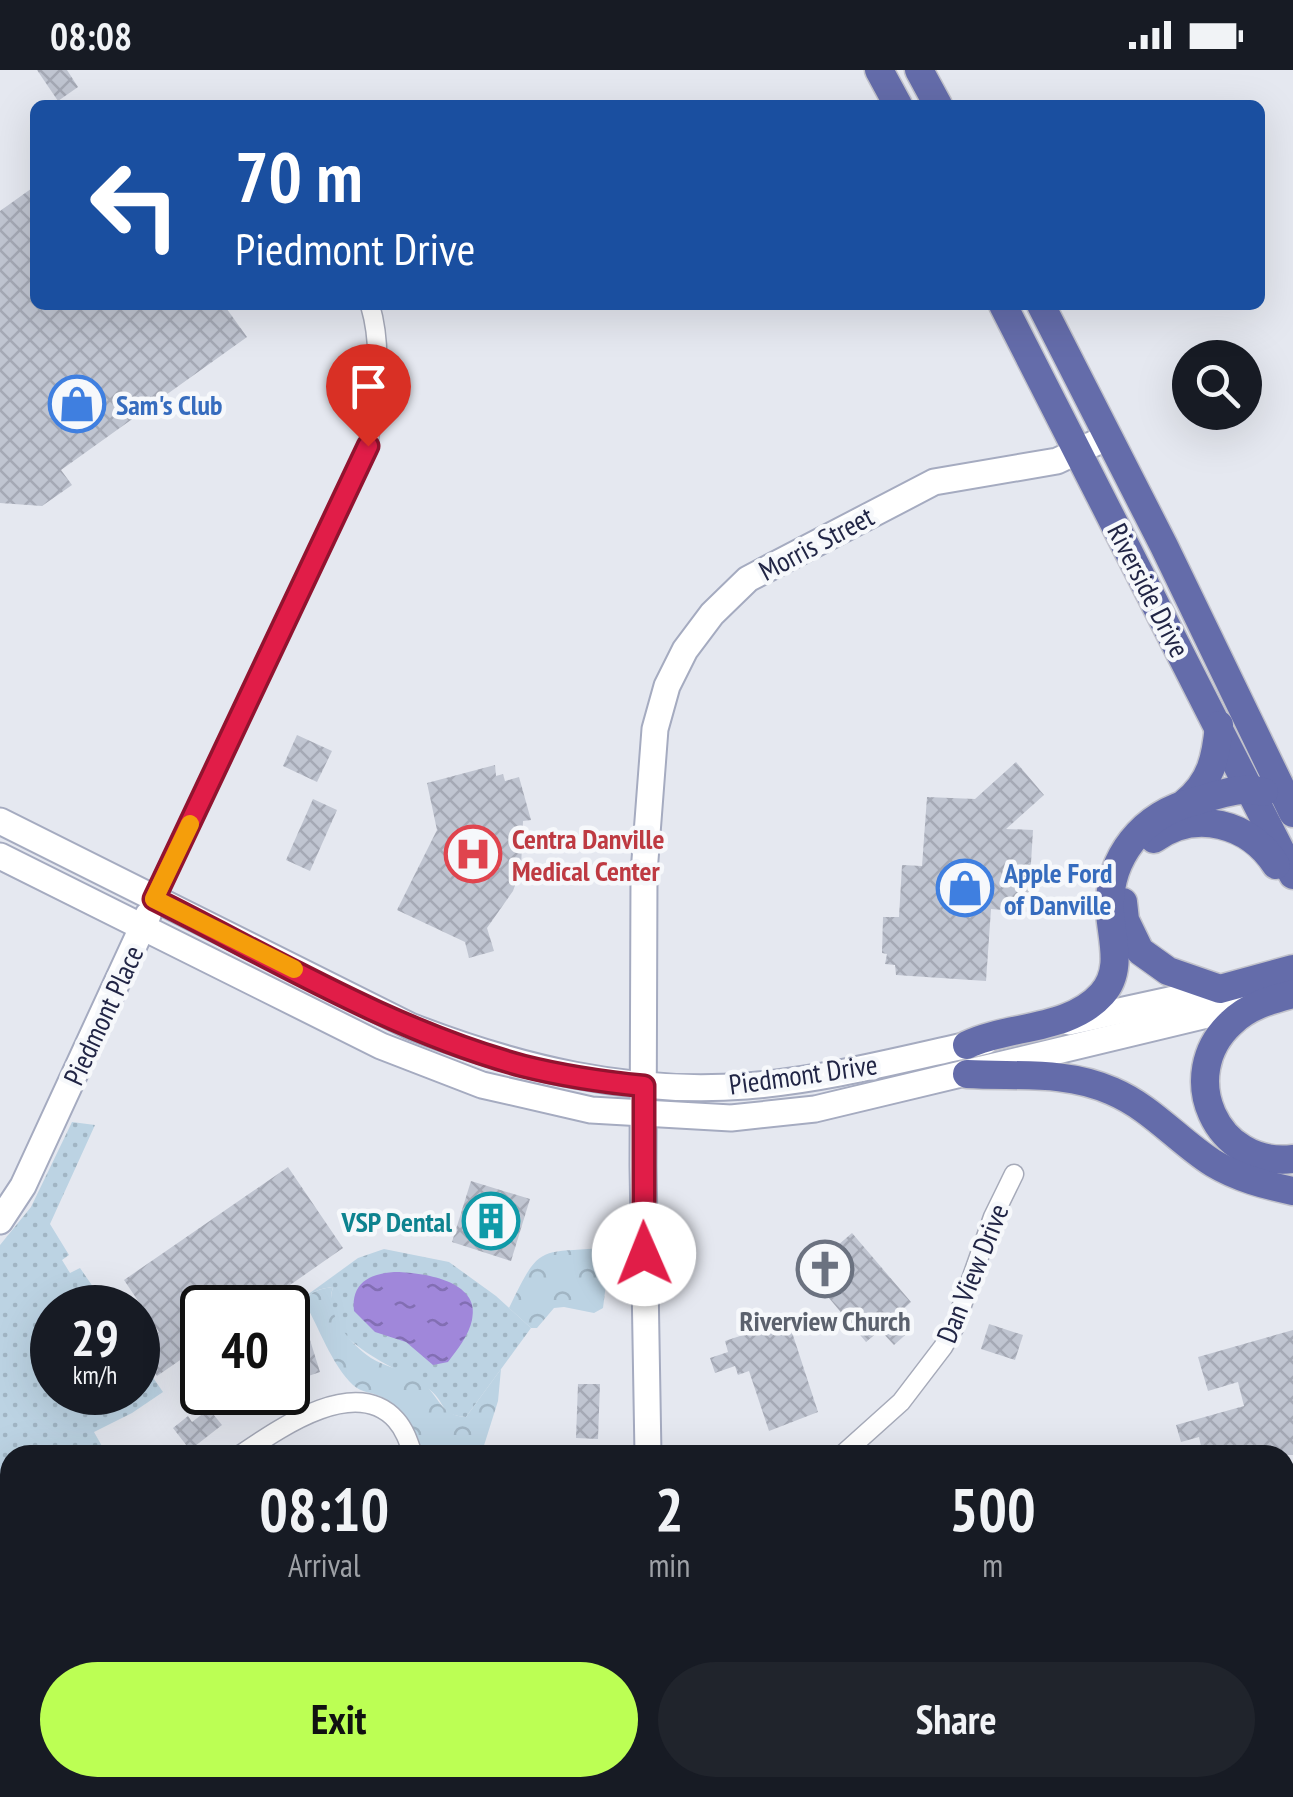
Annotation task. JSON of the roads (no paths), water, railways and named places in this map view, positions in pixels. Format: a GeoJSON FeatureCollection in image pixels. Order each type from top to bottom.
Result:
{"type":"FeatureCollection","features":[{"type":"Feature","properties":{"kind":"main road"},"geometry":{"type":"LineString","coordinates":[[879,70],[895,100]]}},
{"type":"Feature","properties":{"kind":"main road"},"geometry":{"type":"LineString","coordinates":[[920,70],[935,100]]}},
{"type":"Feature","properties":{"kind":"main road","name":"Riverside Drive"},"geometry":{"type":"LineString","coordinates":[[1006,310],[1293,875]]}},
{"type":"Feature","properties":{"kind":"main road","name":"Riverside Drive"},"geometry":{"type":"LineString","coordinates":[[1044,310],[1293,813]]}},
{"type":"Feature","properties":{"kind":"main road","name":"Morris Street"},"geometry":{"type":"LineString","coordinates":[[648,1445],[644,873],[655,729],[667,686],[685,650],[712,614],[748,579],[920,488],[949,479],[1045,464],[1108,438]]}},
{"type":"Feature","properties":{"kind":"main road"},"geometry":{"type":"LineString","coordinates":[[1247,719],[1271,740],[1293,768]]}},
{"type":"Feature","properties":{"kind":"main road"},"geometry":{"type":"LineString","coordinates":[[967,1045],[985,1036],[1068,1017],[1100,997],[1108,986],[1115,958],[1110,890],[1120,856],[1143,828],[1183,804],[1205,783],[1212,768],[1219,726]]}},
{"type":"Feature","properties":{"kind":"main road"},"geometry":{"type":"LineString","coordinates":[[1183,804],[1252,790],[1272,795],[1293,813]]}},
{"type":"Feature","properties":{"kind":"main road","name":"Piedmont Drive"},"geometry":{"type":"LineString","coordinates":[[0,821],[380,1012],[457,1044],[556,1074],[644,1086],[743,1086],[796,1081],[1220,989],[1293,969]]}},
{"type":"Feature","properties":{"kind":"main road"},"geometry":{"type":"LineString","coordinates":[[1220,989],[1155,965],[1140,951],[1131,936],[1123,903],[1129,873],[1138,854],[1164,832],[1180,825],[1221,824],[1241,831],[1266,850],[1293,892]]}},
{"type":"Feature","properties":{"kind":"main road","name":"Piedmont Drive"},"geometry":{"type":"LineString","coordinates":[[0,856],[381,1046],[442,1072],[544,1101],[644,1116],[730,1118],[815,1109],[1286,995]]}},
{"type":"Feature","properties":{"kind":"main road","name":"Piedmont Place"},"geometry":{"type":"LineString","coordinates":[[0,1221],[23,1186],[154,899]]}},
{"type":"Feature","properties":{"kind":"main road"},"geometry":{"type":"LineString","coordinates":[[1286,995],[1244,1012],[1222,1033],[1206,1063],[1204,1097],[1209,1113],[1229,1140],[1263,1157],[1293,1159]]}},
{"type":"Feature","properties":{"kind":"main road"},"geometry":{"type":"LineString","coordinates":[[967,1074],[1058,1076],[1112,1091],[1164,1121],[1210,1161],[1232,1174],[1293,1191]]}},
{"type":"Feature","properties":{"kind":"street","name":"Piedmont Place"},"geometry":{"type":"LineString","coordinates":[[154,899],[368,446],[377,380],[378,334],[371,310]]}},
{"type":"Feature","properties":{"kind":"street","name":"Dan View Drive"},"geometry":{"type":"LineString","coordinates":[[853,1445],[901,1402],[943,1347],[954,1328],[993,1217],[1014,1174]]}},
{"type":"Feature","properties":{"kind":"street"},"geometry":{"type":"LineString","coordinates":[[255,1445],[307,1414],[355,1404],[385,1410],[396,1420],[408,1445]]}},
{"type":"Feature","properties":{"kind":"water"},"geometry":{"type":"Polygon","coordinates":[[[394,1272],[446,1281],[468,1296],[473,1306],[472,1320],[448,1362],[433,1365],[406,1342],[375,1332],[354,1311],[355,1293],[364,1282],[394,1272]]]}},
{"type":"Feature","properties":{"kind":"place","name":"Sam's Club"},"geometry":{"type":"Point","coordinates":[77,404]}},
{"type":"Feature","properties":{"kind":"place","name":"Centra Danville Medical Center"},"geometry":{"type":"Point","coordinates":[473,854]}},
{"type":"Feature","properties":{"kind":"place","name":"Apple Ford of Danville"},"geometry":{"type":"Point","coordinates":[965,888]}},
{"type":"Feature","properties":{"kind":"place","name":"VSP Dental"},"geometry":{"type":"Point","coordinates":[491,1221]}},
{"type":"Feature","properties":{"kind":"place","name":"Riverview Church"},"geometry":{"type":"Point","coordinates":[825,1269]}}]}
